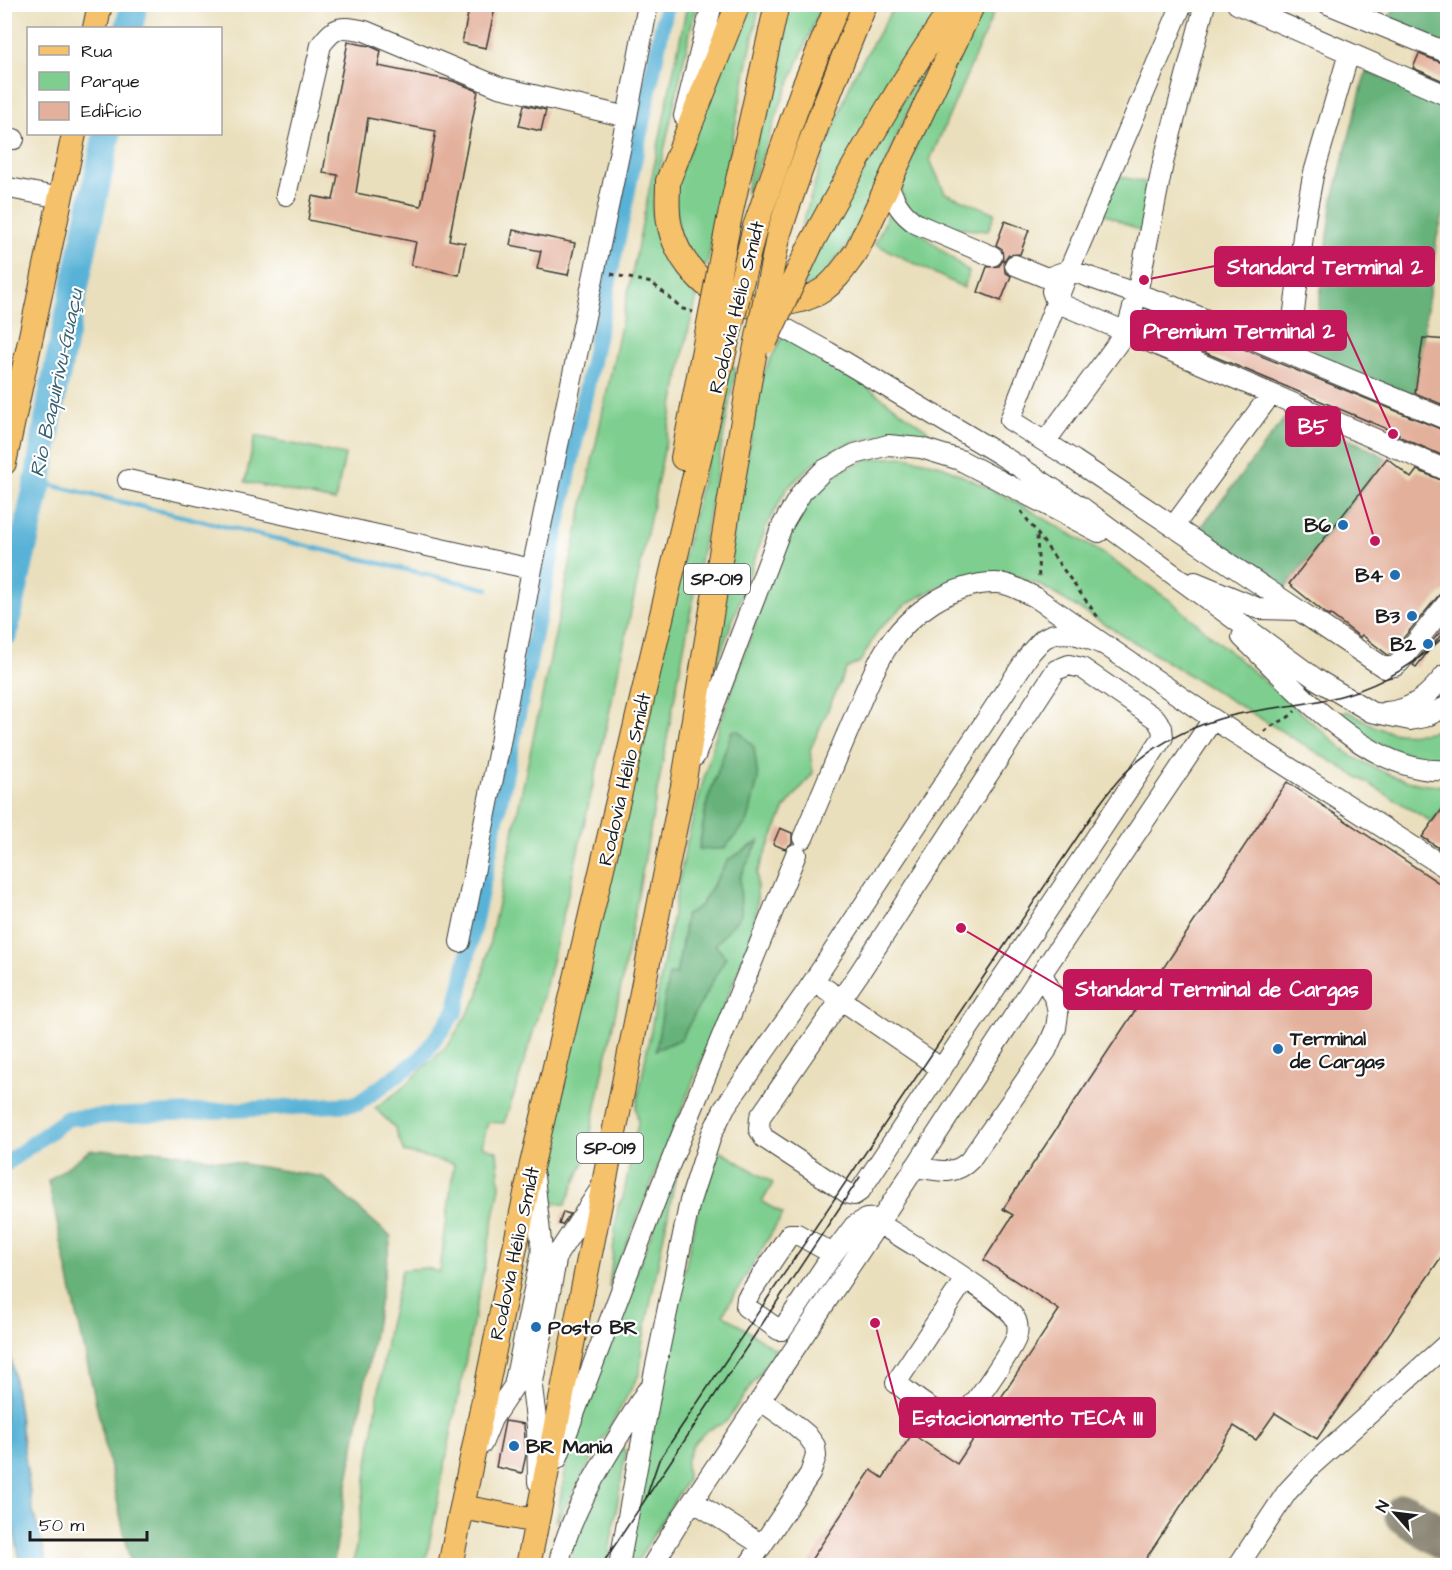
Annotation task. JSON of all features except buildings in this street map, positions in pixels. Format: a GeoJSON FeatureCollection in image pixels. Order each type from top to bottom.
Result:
{"type":"FeatureCollection","features":[{"type":"Feature","properties":{"kind":"main road"},"geometry":{"type":"LineString","coordinates":[[95,27],[100,4]]}},
{"type":"Feature","properties":{"kind":"main road"},"geometry":{"type":"LineString","coordinates":[[738,4],[668,182],[667,207],[675,243],[686,265],[703,281],[740,303],[775,305],[800,301],[823,290],[840,274],[856,252],[973,4]]}},
{"type":"Feature","properties":{"kind":"main road"},"geometry":{"type":"LineString","coordinates":[[711,363],[729,219],[777,4]]}},
{"type":"Feature","properties":{"kind":"main road","name":"Rodovia Hélio Smidt"},"geometry":{"type":"LineString","coordinates":[[450,1566],[532,1164],[656,642],[711,363],[803,89],[838,4]]}},
{"type":"Feature","properties":{"kind":"main road","name":"Rodovia Hélio Smidt"},"geometry":{"type":"LineString","coordinates":[[528,1566],[683,786],[751,372],[779,233],[800,168],[865,4]]}},
{"type":"Feature","properties":{"kind":"main road"},"geometry":{"type":"LineString","coordinates":[[751,372],[811,244],[860,154],[916,62],[955,4]]}},
{"type":"Feature","properties":{"kind":"main road"},"geometry":{"type":"LineString","coordinates":[[4,463],[74,135]]}},
{"type":"Feature","properties":{"kind":"main road"},"geometry":{"type":"LineString","coordinates":[[462,1507],[537,1515]]}},
{"type":"Feature","properties":{"kind":"street"},"geometry":{"type":"LineString","coordinates":[[460,942],[532,569],[627,117],[648,4]]}},
{"type":"Feature","properties":{"kind":"street"},"geometry":{"type":"LineString","coordinates":[[668,182],[711,4]]}},
{"type":"Feature","properties":{"kind":"street"},"geometry":{"type":"LineString","coordinates":[[845,53],[876,4]]}},
{"type":"Feature","properties":{"kind":"street"},"geometry":{"type":"LineString","coordinates":[[1182,4],[1069,270],[1010,420],[1385,668],[1395,666],[1400,662],[1448,602]]}},
{"type":"Feature","properties":{"kind":"street"},"geometry":{"type":"LineString","coordinates":[[1045,442],[1126,332],[1137,294],[1163,163],[1205,4]]}},
{"type":"Feature","properties":{"kind":"street"},"geometry":{"type":"LineString","coordinates":[[1237,4],[1448,96]]}},
{"type":"Feature","properties":{"kind":"street"},"geometry":{"type":"LineString","coordinates":[[1328,4],[1368,11],[1448,53]]}},
{"type":"Feature","properties":{"kind":"street"},"geometry":{"type":"LineString","coordinates":[[286,195],[321,45],[332,30],[345,27],[365,32],[499,87],[627,117]]}},
{"type":"Feature","properties":{"kind":"street"},"geometry":{"type":"LineString","coordinates":[[1289,354],[1305,219],[1313,176],[1349,54]]}},
{"type":"Feature","properties":{"kind":"street"},"geometry":{"type":"LineString","coordinates":[[888,184],[900,210],[911,221],[992,256]]}},
{"type":"Feature","properties":{"kind":"street"},"geometry":{"type":"LineString","coordinates":[[4,187],[61,198]]}},
{"type":"Feature","properties":{"kind":"street"},"geometry":{"type":"LineString","coordinates":[[1015,265],[1047,278],[1069,270],[1180,309],[1448,420]]}},
{"type":"Feature","properties":{"kind":"street"},"geometry":{"type":"LineString","coordinates":[[1047,278],[1056,302],[1448,471]]}},
{"type":"Feature","properties":{"kind":"street"},"geometry":{"type":"LineString","coordinates":[[740,303],[828,352],[1001,455],[1084,509],[1316,678],[1371,712],[1410,720],[1425,717],[1448,706]]}},
{"type":"Feature","properties":{"kind":"street"},"geometry":{"type":"LineString","coordinates":[[1173,527],[1271,394]]}},
{"type":"Feature","properties":{"kind":"street"},"geometry":{"type":"LineString","coordinates":[[683,786],[782,526],[802,492],[824,470],[855,454],[888,445],[921,448],[960,460],[1161,566],[1260,609],[1299,610]]}},
{"type":"Feature","properties":{"kind":"street"},"geometry":{"type":"LineString","coordinates":[[128,480],[532,569]]}},
{"type":"Feature","properties":{"kind":"street"},"geometry":{"type":"LineString","coordinates":[[537,1515],[659,1191],[868,686],[897,633],[935,601],[956,590],[998,583],[1013,587],[1037,599],[1104,636],[1213,719],[1448,869]]}},
{"type":"Feature","properties":{"kind":"street"},"geometry":{"type":"LineString","coordinates":[[1184,583],[1305,698],[1368,749],[1404,765],[1448,770]]}},
{"type":"Feature","properties":{"kind":"street"},"geometry":{"type":"LineString","coordinates":[[1037,599],[1045,626],[1045,639]]}},
{"type":"Feature","properties":{"kind":"street"},"geometry":{"type":"LineString","coordinates":[[619,1566],[653,1380],[690,1201],[712,1133],[725,1107],[810,986],[1031,652],[1045,639],[1068,633],[1104,636]]}},
{"type":"Feature","properties":{"kind":"street"},"geometry":{"type":"LineString","coordinates":[[1069,665],[1082,668],[1156,719],[1162,728],[1163,737],[939,1073],[860,1191],[854,1195],[849,1194],[764,1138],[759,1129],[760,1117],[838,1005],[1056,670],[1069,665]]}},
{"type":"Feature","properties":{"kind":"street"},"geometry":{"type":"LineString","coordinates":[[1371,712],[1406,709],[1428,694],[1445,675]]}},
{"type":"Feature","properties":{"kind":"street"},"geometry":{"type":"LineString","coordinates":[[652,1566],[1042,973],[1213,719]]}},
{"type":"Feature","properties":{"kind":"street"},"geometry":{"type":"LineString","coordinates":[[915,1167],[952,1172],[962,1169],[1046,1051],[1056,1028],[1058,1014],[1056,1002],[1042,973]]}},
{"type":"Feature","properties":{"kind":"street"},"geometry":{"type":"LineString","coordinates":[[810,986],[939,1073]]}},
{"type":"Feature","properties":{"kind":"street"},"geometry":{"type":"LineString","coordinates":[[833,1254],[797,1234],[790,1234],[755,1284],[746,1302],[748,1310],[782,1330],[854,1226],[860,1222],[880,1220],[965,1279],[1013,1314],[1018,1329],[1011,1347],[971,1407],[963,1413],[944,1414],[896,1383],[965,1279]]}},
{"type":"Feature","properties":{"kind":"street"},"geometry":{"type":"LineString","coordinates":[[787,1324],[801,1339]]}},
{"type":"Feature","properties":{"kind":"street"},"geometry":{"type":"LineString","coordinates":[[1238,1566],[1287,1492],[1311,1466],[1448,1343]]}},
{"type":"Feature","properties":{"kind":"street"},"geometry":{"type":"LineString","coordinates":[[558,1566],[564,1541],[578,1508],[653,1380]]}},
{"type":"Feature","properties":{"kind":"street"},"geometry":{"type":"LineString","coordinates":[[748,1566],[810,1474],[816,1456],[814,1446],[807,1435],[760,1400]]}},
{"type":"Feature","properties":{"kind":"street"},"geometry":{"type":"LineString","coordinates":[[693,1501],[762,1545]]}},
{"type":"Feature","properties":{"kind":"path"},"geometry":{"type":"LineString","coordinates":[[602,272],[628,278]]}},
{"type":"Feature","properties":{"kind":"path"},"geometry":{"type":"LineString","coordinates":[[1018,507],[1104,636]]}},
{"type":"Feature","properties":{"kind":"path"},"geometry":{"type":"LineString","coordinates":[[1037,534],[1037,599]]}},
{"type":"Feature","properties":{"kind":"path"},"geometry":{"type":"LineString","coordinates":[[1273,724],[1284,722],[1291,717],[1305,698]]}},
{"type":"Feature","properties":{"kind":"green space"},"geometry":{"type":"Polygon","coordinates":[[[687,5],[696,5],[652,205],[657,238],[672,273],[697,297],[624,646],[538,1016],[504,1123],[488,1122],[482,1146],[497,1151],[500,1187],[425,1565],[353,1566],[388,1330],[402,1270],[426,1268],[440,1272],[454,1164],[404,1152],[395,1128],[375,1108],[400,1090],[448,1045],[478,997],[687,5]]]}},
{"type":"Feature","properties":{"kind":"green space"},"geometry":{"type":"Polygon","coordinates":[[[745,5],[759,5],[758,12],[707,265],[698,265],[682,245],[673,192],[745,5]]]}},
{"type":"Feature","properties":{"kind":"green space"},"geometry":{"type":"Polygon","coordinates":[[[782,5],[822,5],[783,98],[750,189],[746,193],[782,5]]]}},
{"type":"Feature","properties":{"kind":"green space"},"geometry":{"type":"Polygon","coordinates":[[[895,5],[948,5],[812,224],[801,229],[825,150],[853,77],[895,5]]]}},
{"type":"Feature","properties":{"kind":"green space"},"geometry":{"type":"Polygon","coordinates":[[[980,5],[997,5],[930,160],[945,193],[995,213],[988,231],[943,226],[929,223],[918,217],[909,209],[903,196],[901,179],[980,5]]]}},
{"type":"Feature","properties":{"kind":"green space"},"geometry":{"type":"Polygon","coordinates":[[[1397,5],[1447,5],[1447,50],[1388,19],[1397,5]]]}},
{"type":"Feature","properties":{"kind":"green space"},"geometry":{"type":"Polygon","coordinates":[[[936,45],[871,197],[848,244],[815,283],[802,287],[817,246],[936,45]]]}},
{"type":"Feature","properties":{"kind":"green space"},"geometry":{"type":"Polygon","coordinates":[[[1366,71],[1447,106],[1447,201],[1437,237],[1415,396],[1312,357],[1333,199],[1366,71]]]}},
{"type":"Feature","properties":{"kind":"green space"},"geometry":{"type":"Polygon","coordinates":[[[1117,176],[1153,184],[1144,233],[1101,212],[1117,176]]]}},
{"type":"Feature","properties":{"kind":"green space"},"geometry":{"type":"Polygon","coordinates":[[[891,209],[969,272],[964,288],[875,244],[891,209]]]}},
{"type":"Feature","properties":{"kind":"green space"},"geometry":{"type":"Polygon","coordinates":[[[783,335],[819,353],[965,457],[926,440],[875,437],[845,445],[812,464],[786,490],[767,525],[716,666],[708,665],[763,374],[783,335]]]}},
{"type":"Feature","properties":{"kind":"green space"},"geometry":{"type":"Polygon","coordinates":[[[729,366],[736,368],[621,986],[585,1160],[565,1205],[541,1199],[592,945],[729,366]]]}},
{"type":"Feature","properties":{"kind":"green space"},"geometry":{"type":"Polygon","coordinates":[[[1291,410],[1387,458],[1284,590],[1196,534],[1291,410]]]}},
{"type":"Feature","properties":{"kind":"green space"},"geometry":{"type":"Polygon","coordinates":[[[255,436],[345,455],[335,501],[245,482],[255,436]]]}},
{"type":"Feature","properties":{"kind":"green space"},"geometry":{"type":"Polygon","coordinates":[[[905,457],[938,464],[1013,500],[1099,551],[1171,601],[1350,755],[1385,773],[1409,781],[1434,786],[1447,785],[1447,807],[1442,808],[1432,822],[1040,585],[1011,575],[967,578],[936,588],[905,605],[879,629],[860,662],[846,669],[810,750],[813,773],[785,808],[757,873],[757,907],[751,939],[609,1288],[618,1205],[623,1198],[638,1123],[636,1108],[686,845],[714,741],[783,543],[801,510],[821,484],[845,469],[869,459],[905,457]],[[732,731],[707,802],[699,848],[732,731]],[[758,843],[728,860],[701,905],[685,916],[676,975],[669,974],[681,1039],[725,957],[715,945],[741,915],[740,877],[758,843]]]}},
{"type":"Feature","properties":{"kind":"green space"},"geometry":{"type":"Polygon","coordinates":[[[1346,711],[1376,727],[1393,732],[1421,733],[1447,728],[1447,758],[1411,755],[1379,744],[1346,721],[1342,713],[1346,711]]]}},
{"type":"Feature","properties":{"kind":"green space"},"geometry":{"type":"Polygon","coordinates":[[[738,730],[754,747],[758,779],[748,821],[724,849],[699,849],[707,802],[732,731],[738,730]]]}},
{"type":"Feature","properties":{"kind":"green space"},"geometry":{"type":"Polygon","coordinates":[[[759,841],[740,877],[741,915],[715,945],[726,957],[681,1039],[656,1050],[669,974],[676,975],[685,916],[701,905],[728,860],[759,841]]]}},
{"type":"Feature","properties":{"kind":"green space"},"geometry":{"type":"Polygon","coordinates":[[[90,1150],[163,1151],[323,1177],[391,1237],[333,1565],[131,1565],[48,1181],[90,1150]]]}},
{"type":"Feature","properties":{"kind":"green space"},"geometry":{"type":"Polygon","coordinates":[[[713,1152],[722,1152],[773,1183],[762,1202],[783,1214],[723,1314],[776,1350],[726,1422],[706,1431],[692,1446],[686,1462],[687,1480],[637,1562],[629,1561],[624,1555],[708,1160],[713,1152]]]}},
{"type":"Feature","properties":{"kind":"green space"},"geometry":{"type":"Polygon","coordinates":[[[677,1169],[642,1345],[640,1373],[556,1523],[572,1434],[677,1169]]]}},
{"type":"Feature","properties":{"kind":"green space"},"geometry":{"type":"Polygon","coordinates":[[[622,1447],[626,1452],[607,1565],[570,1566],[574,1538],[590,1502],[622,1447]]]}},
{"type":"Feature","properties":{"kind":"water"},"geometry":{"type":"Polygon","coordinates":[[[5,1315],[32,1507],[48,1565],[21,1565],[5,1489],[5,1315]]]}},
{"type":"Feature","properties":{"kind":"waterway","name":"Rio Baquirivu-Guaçu"},"geometry":{"type":"LineString","coordinates":[[129,27],[134,4]]}},
{"type":"Feature","properties":{"kind":"waterway"},"geometry":{"type":"LineString","coordinates":[[4,1165],[68,1118],[357,1104],[421,1058],[456,1011],[667,4]]}},
{"type":"Feature","properties":{"kind":"waterway","name":"Rio Baquirivu-Guaçu"},"geometry":{"type":"LineString","coordinates":[[4,633],[38,482],[53,391],[107,135]]}},
{"type":"Feature","properties":{"kind":"waterway"},"geometry":{"type":"LineString","coordinates":[[38,482],[488,589]]}},
{"type":"Feature","properties":{"kind":"taxiway"},"geometry":{"type":"LineString","coordinates":[[1405,1514],[1448,1541]]}},
{"type":"Feature","properties":{"kind":"tram line"},"geometry":{"type":"LineString","coordinates":[[646,1498],[659,1460],[1099,805],[1121,777],[1156,748],[1206,723],[1234,715],[1329,699],[1373,685],[1413,662],[1448,632]]}},
{"type":"Feature","properties":{"kind":"tram line"},"geometry":{"type":"LineString","coordinates":[[601,1566],[860,1177]]}},
{"type":"Feature","properties":{"kind":"place","name":"Standard Terminal 2"},"geometry":{"type":"Point","coordinates":[1144,280]}},
{"type":"Feature","properties":{"kind":"place","name":"Premium Terminal 2"},"geometry":{"type":"Point","coordinates":[1393,434]}},
{"type":"Feature","properties":{"kind":"place","name":"B6"},"geometry":{"type":"Point","coordinates":[1343,525]}},
{"type":"Feature","properties":{"kind":"place","name":"B5"},"geometry":{"type":"Point","coordinates":[1375,541]}},
{"type":"Feature","properties":{"kind":"place","name":"B4"},"geometry":{"type":"Point","coordinates":[1395,575]}},
{"type":"Feature","properties":{"kind":"place","name":"B3"},"geometry":{"type":"Point","coordinates":[1412,616]}},
{"type":"Feature","properties":{"kind":"place","name":"B2"},"geometry":{"type":"Point","coordinates":[1428,644]}},
{"type":"Feature","properties":{"kind":"place","name":"Standard Terminal de Cargas"},"geometry":{"type":"Point","coordinates":[961,928]}},
{"type":"Feature","properties":{"kind":"place","name":"Terminal de Cargas"},"geometry":{"type":"Point","coordinates":[1278,1049]}},
{"type":"Feature","properties":{"kind":"place","name":"Estacionamento TECA III"},"geometry":{"type":"Point","coordinates":[875,1323]}},
{"type":"Feature","properties":{"kind":"place","name":"Posto BR"},"geometry":{"type":"Point","coordinates":[536,1327]}},
{"type":"Feature","properties":{"kind":"place","name":"BR Mania"},"geometry":{"type":"Point","coordinates":[514,1446]}}]}
